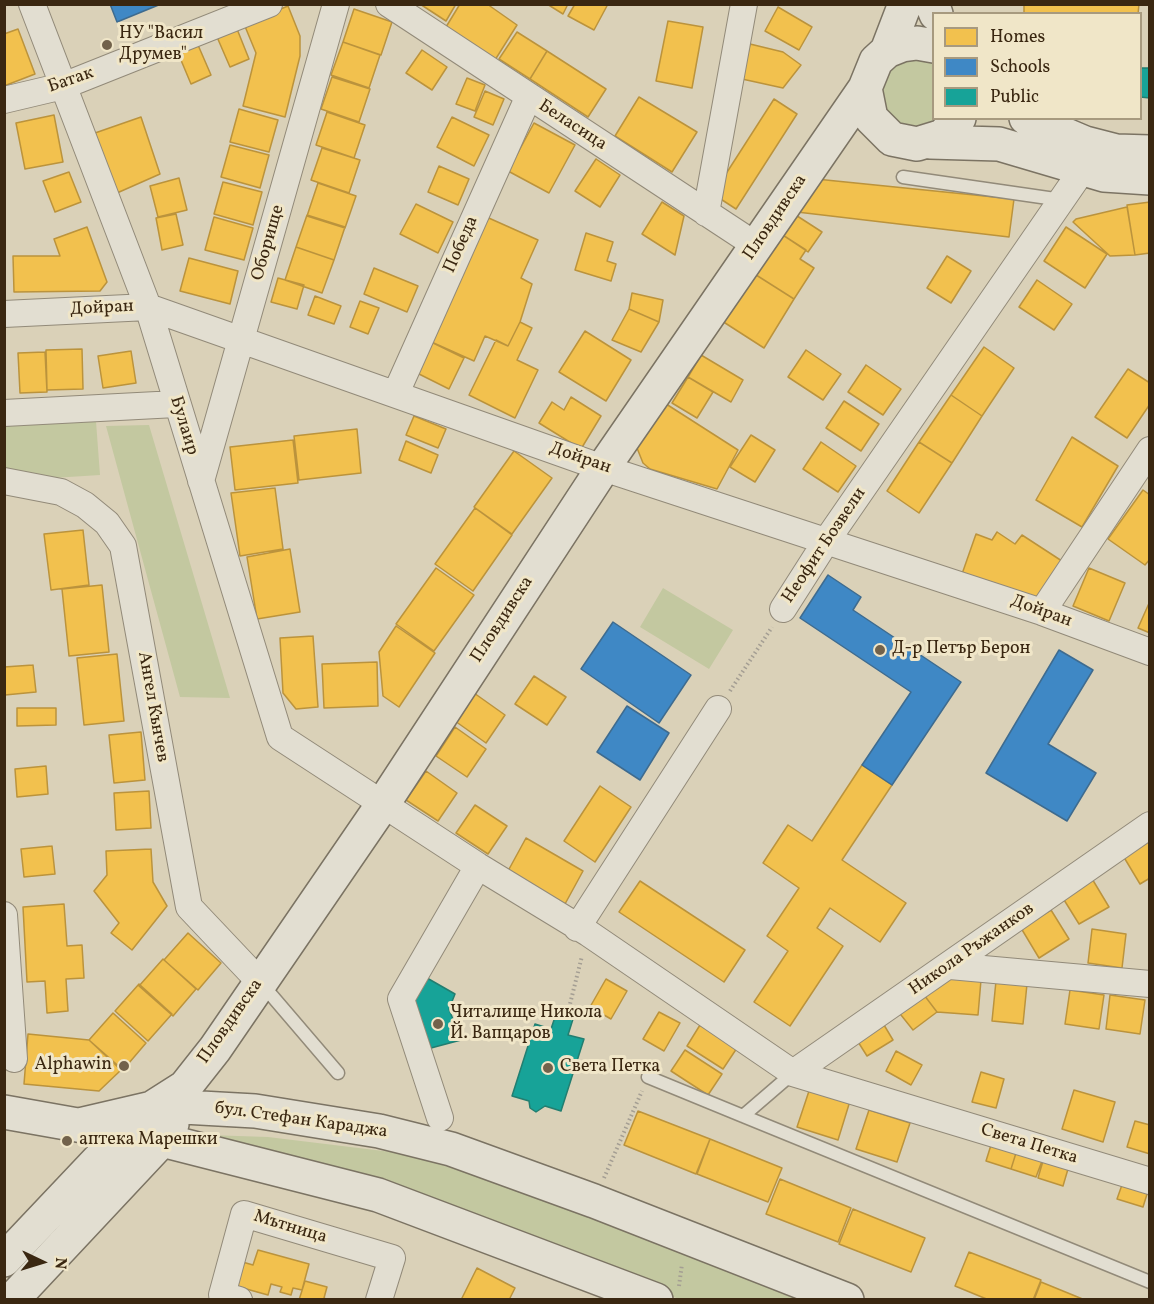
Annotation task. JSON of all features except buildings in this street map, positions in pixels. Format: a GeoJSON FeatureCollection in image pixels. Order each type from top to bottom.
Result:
{"type":"FeatureCollection","features":[{"type":"Feature","properties":{"kind":"street","name":"Булаир"},"geometry":{"type":"LineString","coordinates":[[32,4],[148,307],[280,737],[383,804]]}},
{"type":"Feature","properties":{"kind":"street","name":"Батак"},"geometry":{"type":"LineString","coordinates":[[4,100],[63,86],[269,4]]}},
{"type":"Feature","properties":{"kind":"street","name":"Оборище"},"geometry":{"type":"LineString","coordinates":[[201,481],[336,4]]}},
{"type":"Feature","properties":{"kind":"street","name":"Беласица"},"geometry":{"type":"LineString","coordinates":[[389,4],[528,98],[757,246]]}},
{"type":"Feature","properties":{"kind":"street"},"geometry":{"type":"LineString","coordinates":[[706,213],[744,4]]}},
{"type":"Feature","properties":{"kind":"street","name":"Пловдивска"},"geometry":{"type":"LineString","coordinates":[[4,1260],[125,1132],[173,1100],[215,1049],[383,804],[603,468],[865,88],[876,61],[887,51],[905,4]]}},
{"type":"Feature","properties":{"kind":"street"},"geometry":{"type":"LineString","coordinates":[[887,51],[902,45],[917,43],[932,46]]}},
{"type":"Feature","properties":{"kind":"street"},"geometry":{"type":"LineString","coordinates":[[865,88],[866,103],[871,118],[892,139]]}},
{"type":"Feature","properties":{"kind":"street","name":"Победа"},"geometry":{"type":"LineString","coordinates":[[396,393],[528,98]]}},
{"type":"Feature","properties":{"kind":"street"},"geometry":{"type":"LineString","coordinates":[[930,142],[943,136],[957,120]]}},
{"type":"Feature","properties":{"kind":"street"},"geometry":{"type":"LineString","coordinates":[[1031,120],[1085,143],[1116,151],[1149,152]]}},
{"type":"Feature","properties":{"kind":"street"},"geometry":{"type":"LineString","coordinates":[[821,152],[870,138],[917,144],[930,142],[999,144],[1104,175],[1149,178]]}},
{"type":"Feature","properties":{"kind":"street","name":"Неофит Бозвели"},"geometry":{"type":"LineString","coordinates":[[783,609],[827,540],[1083,169]]}},
{"type":"Feature","properties":{"kind":"street","name":"Дойран"},"geometry":{"type":"LineString","coordinates":[[4,314],[148,307],[603,468],[1042,612],[1149,652]]}},
{"type":"Feature","properties":{"kind":"street"},"geometry":{"type":"LineString","coordinates":[[4,413],[176,404]]}},
{"type":"Feature","properties":{"kind":"street"},"geometry":{"type":"LineString","coordinates":[[1042,612],[1149,450]]}},
{"type":"Feature","properties":{"kind":"street","name":"Ангел Кънчев"},"geometry":{"type":"LineString","coordinates":[[4,481],[22,482],[69,496],[107,523],[123,546],[189,907],[260,982]]}},
{"type":"Feature","properties":{"kind":"street"},"geometry":{"type":"LineString","coordinates":[[582,931],[718,709]]}},
{"type":"Feature","properties":{"kind":"street","name":"Света Петка"},"geometry":{"type":"LineString","coordinates":[[383,804],[582,931],[793,1073],[1149,1181]]}},
{"type":"Feature","properties":{"kind":"street","name":"Никола Ръжанков"},"geometry":{"type":"LineString","coordinates":[[793,1073],[950,966],[1149,825]]}},
{"type":"Feature","properties":{"kind":"street"},"geometry":{"type":"LineString","coordinates":[[440,1118],[401,999],[478,866]]}},
{"type":"Feature","properties":{"kind":"street"},"geometry":{"type":"LineString","coordinates":[[4,915],[14,1059]]}},
{"type":"Feature","properties":{"kind":"street"},"geometry":{"type":"LineString","coordinates":[[950,966],[1149,984]]}},
{"type":"Feature","properties":{"kind":"street"},"geometry":{"type":"LineString","coordinates":[[215,1049],[217,1069],[225,1092],[238,1109]]}},
{"type":"Feature","properties":{"kind":"street","name":"Пловдивска"},"geometry":{"type":"LineString","coordinates":[[12,1299],[162,1140],[173,1100]]}},
{"type":"Feature","properties":{"kind":"street","name":"бул. Стефан Караджа"},"geometry":{"type":"LineString","coordinates":[[79,1125],[173,1100],[380,1131],[451,1149],[594,1201],[848,1299]]}},
{"type":"Feature","properties":{"kind":"street"},"geometry":{"type":"LineString","coordinates":[[4,1112],[162,1140],[378,1196],[667,1294]]}},
{"type":"Feature","properties":{"kind":"street","name":"Мътница"},"geometry":{"type":"LineString","coordinates":[[239,1299],[222,1295],[244,1214],[392,1258],[379,1299]]}},
{"type":"Feature","properties":{"kind":"lane"},"geometry":{"type":"LineString","coordinates":[[903,177],[1063,200]]}},
{"type":"Feature","properties":{"kind":"lane"},"geometry":{"type":"LineString","coordinates":[[260,982],[338,1073]]}},
{"type":"Feature","properties":{"kind":"lane"},"geometry":{"type":"LineString","coordinates":[[743,1116],[793,1073]]}},
{"type":"Feature","properties":{"kind":"lane"},"geometry":{"type":"LineString","coordinates":[[648,1077],[1149,1282]]}},
{"type":"Feature","properties":{"kind":"path","name":"Неофит Бозвели"},"geometry":{"type":"LineString","coordinates":[[718,709],[783,609]]}},
{"type":"Feature","properties":{"kind":"path"},"geometry":{"type":"LineString","coordinates":[[569,1008],[582,931]]}},
{"type":"Feature","properties":{"kind":"path"},"geometry":{"type":"LineString","coordinates":[[594,1201],[648,1077]]}},
{"type":"Feature","properties":{"kind":"path"},"geometry":{"type":"LineString","coordinates":[[667,1294],[686,1236]]}},
{"type":"Feature","properties":{"kind":"green space"},"geometry":{"type":"Polygon","coordinates":[[[932,55],[932,120],[939,120],[926,133],[886,121],[880,78],[891,64],[932,55]]]}},
{"type":"Feature","properties":{"kind":"green space"},"geometry":{"type":"Polygon","coordinates":[[[95,408],[100,475],[5,481],[5,413],[95,408]]]}},
{"type":"Feature","properties":{"kind":"green space"},"geometry":{"type":"Polygon","coordinates":[[[149,425],[230,698],[180,697],[106,426],[149,425]]]}},
{"type":"Feature","properties":{"kind":"green space"},"geometry":{"type":"Polygon","coordinates":[[[663,588],[733,630],[709,669],[640,627],[663,588]]]}},
{"type":"Feature","properties":{"kind":"green space"},"geometry":{"type":"Polygon","coordinates":[[[207,1135],[268,1137],[408,1154],[578,1209],[818,1299],[679,1299],[511,1235],[207,1135]]]}},
{"type":"Feature","properties":{"kind":"place","name":"НУ \"Васил Друмев\""},"geometry":{"type":"Point","coordinates":[107,45]}},
{"type":"Feature","properties":{"kind":"place","name":"Д-р Петър Берон"},"geometry":{"type":"Point","coordinates":[880,650]}},
{"type":"Feature","properties":{"kind":"place","name":"Читалище Никола Й. Вапцаров"},"geometry":{"type":"Point","coordinates":[438,1024]}},
{"type":"Feature","properties":{"kind":"place","name":"Alphawin"},"geometry":{"type":"Point","coordinates":[124,1066]}},
{"type":"Feature","properties":{"kind":"place","name":"Света Петка"},"geometry":{"type":"Point","coordinates":[548,1068]}},
{"type":"Feature","properties":{"kind":"place","name":"аптека Марешки"},"geometry":{"type":"Point","coordinates":[67,1141]}}]}
